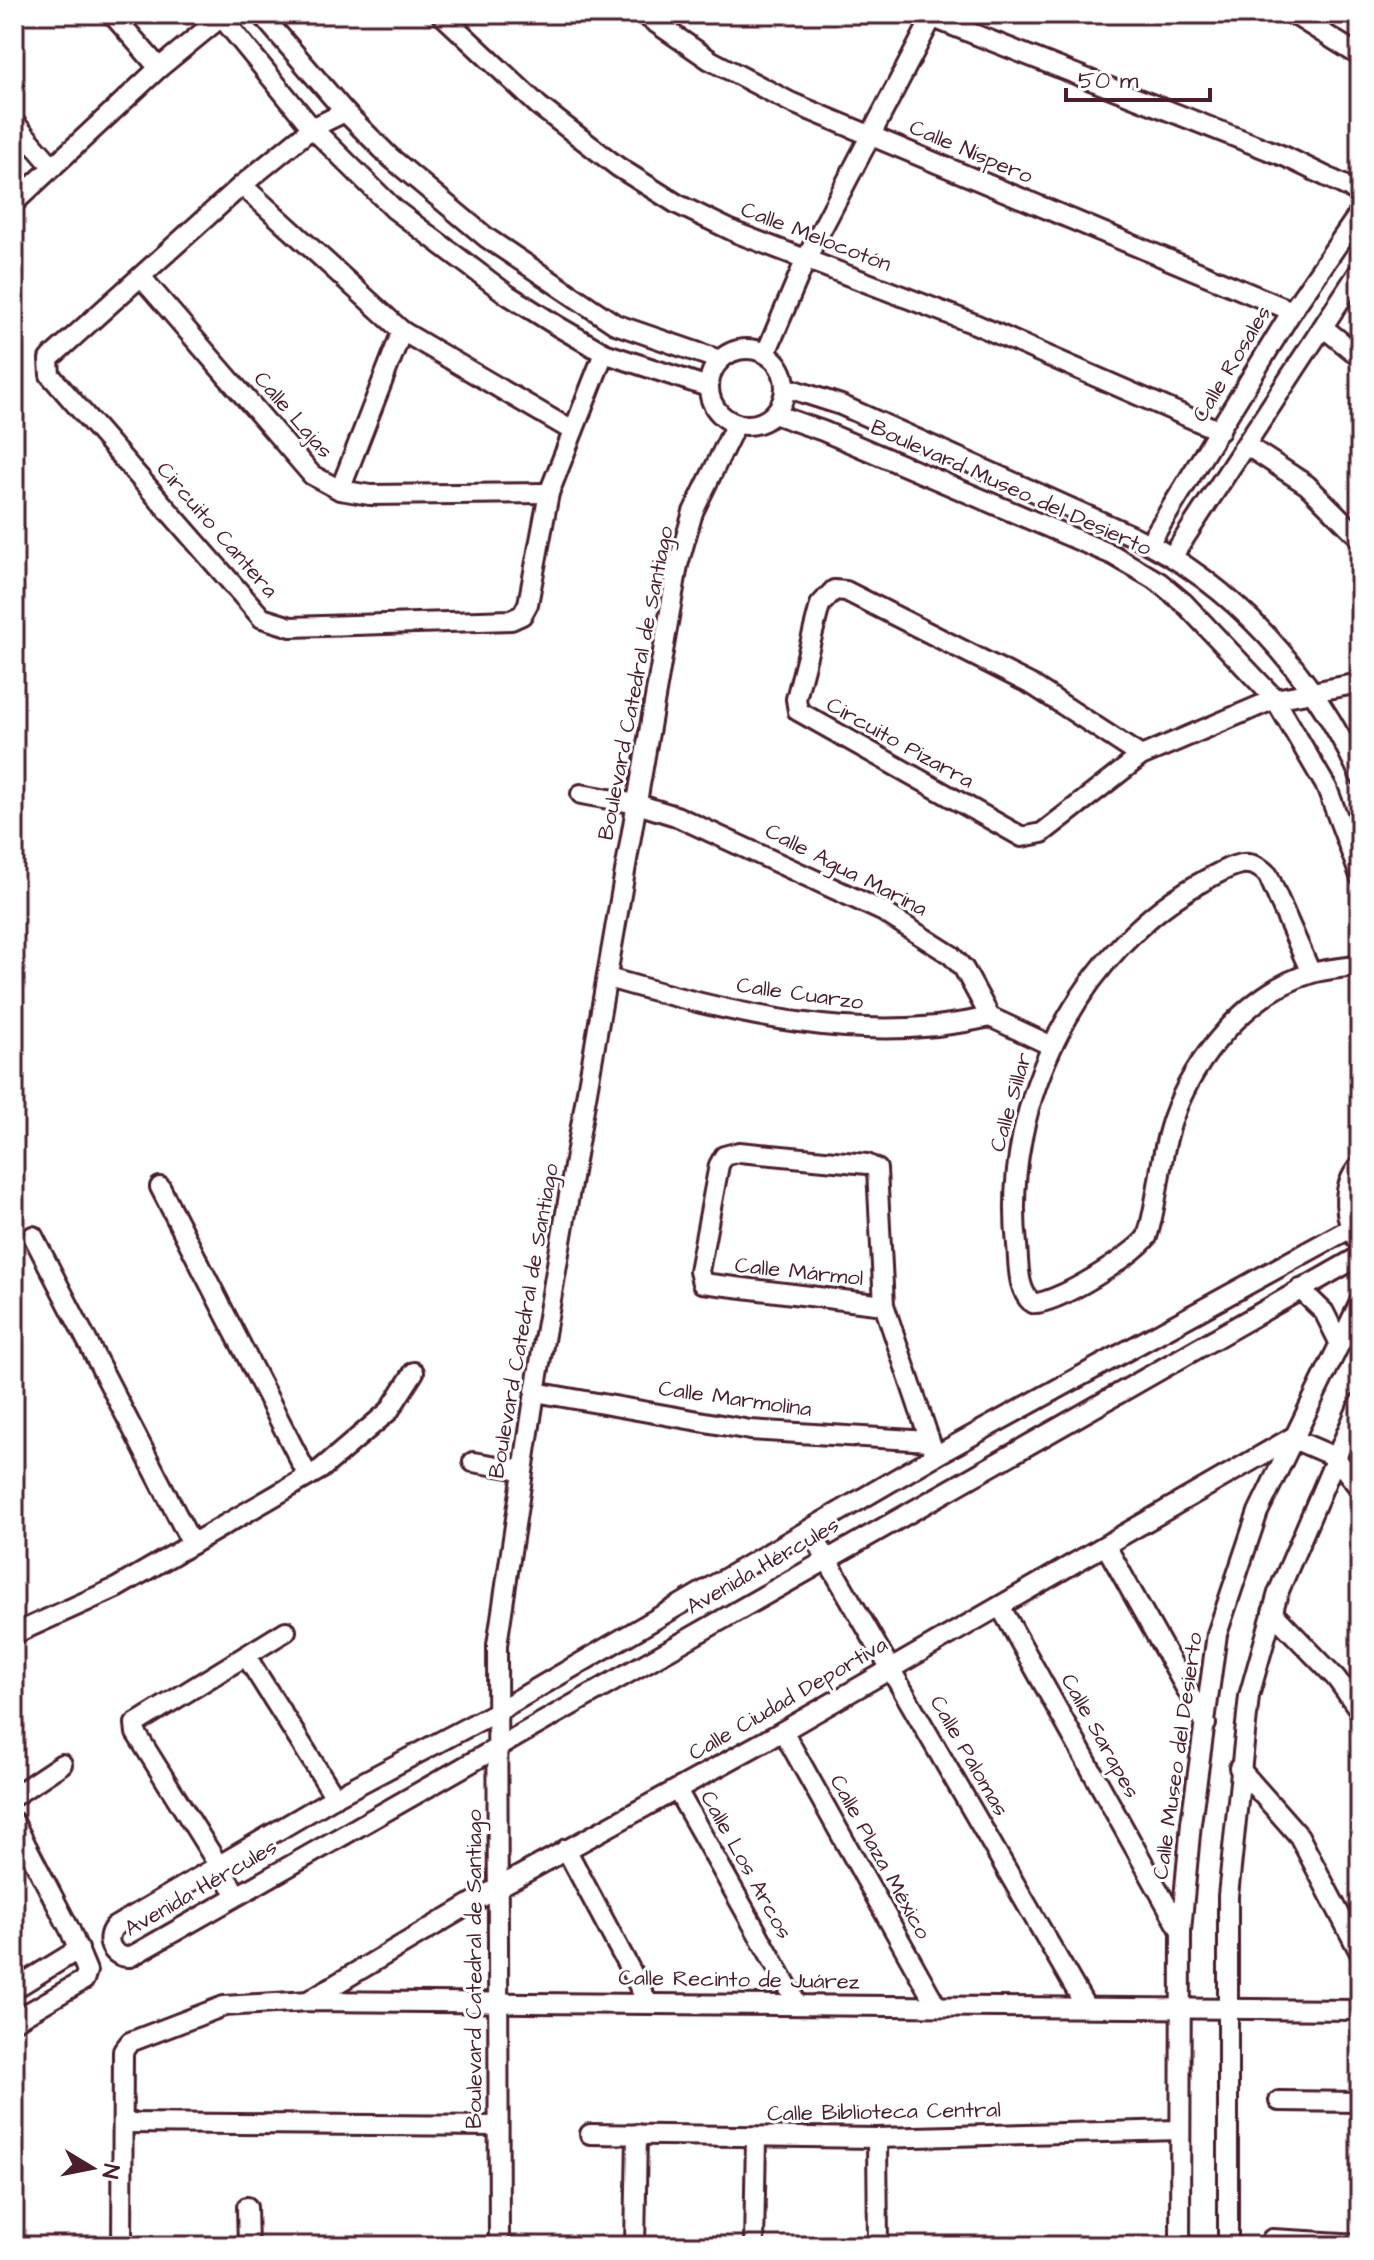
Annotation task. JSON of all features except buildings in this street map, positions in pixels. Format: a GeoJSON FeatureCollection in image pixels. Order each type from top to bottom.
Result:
{"type":"FeatureCollection","features":[{"type":"Feature","properties":{"kind":"street"},"geometry":{"type":"LineString","coordinates":[[112,14],[159,68]]}},
{"type":"Feature","properties":{"kind":"street"},"geometry":{"type":"LineString","coordinates":[[261,14],[345,112],[438,201],[593,312],[615,324],[720,360]]}},
{"type":"Feature","properties":{"kind":"street","name":"Calle Melocotón"},"geometry":{"type":"LineString","coordinates":[[441,14],[539,106],[618,167],[677,204],[725,228],[975,324],[1220,431]]}},
{"type":"Feature","properties":{"kind":"street","name":"Calle Níspero"},"geometry":{"type":"LineString","coordinates":[[643,14],[710,60],[790,102],[1292,311]]}},
{"type":"Feature","properties":{"kind":"street"},"geometry":{"type":"LineString","coordinates":[[1293,14],[1360,56]]}},
{"type":"Feature","properties":{"kind":"street"},"geometry":{"type":"LineString","coordinates":[[14,203],[159,68],[221,15],[312,128],[351,171],[407,219],[508,295],[604,353],[708,387]]}},
{"type":"Feature","properties":{"kind":"street"},"geometry":{"type":"LineString","coordinates":[[766,353],[806,259],[930,16],[1286,157],[1360,193]]}},
{"type":"Feature","properties":{"kind":"street","name":"Circuito Cantera"},"geometry":{"type":"LineString","coordinates":[[345,112],[312,128],[242,185],[142,278],[53,351],[49,359],[50,375],[262,618],[291,627],[511,620],[522,615],[528,604],[549,493],[571,430],[604,353]]}},
{"type":"Feature","properties":{"kind":"street"},"geometry":{"type":"LineString","coordinates":[[14,122],[53,167]]}},
{"type":"Feature","properties":{"kind":"street"},"geometry":{"type":"LineString","coordinates":[[242,185],[402,331],[571,430]]}},
{"type":"Feature","properties":{"kind":"street","name":"Calle Rosales"},"geometry":{"type":"LineString","coordinates":[[1149,544],[1292,311],[1360,212]]}},
{"type":"Feature","properties":{"kind":"street"},"geometry":{"type":"LineString","coordinates":[[1172,557],[1360,270]]}},
{"type":"Feature","properties":{"kind":"street","name":"Calle Lajas"},"geometry":{"type":"LineString","coordinates":[[142,278],[312,475],[340,490],[370,495],[549,493]]}},
{"type":"Feature","properties":{"kind":"street"},"geometry":{"type":"LineString","coordinates":[[1324,328],[1360,357]]}},
{"type":"Feature","properties":{"kind":"street"},"geometry":{"type":"LineString","coordinates":[[340,490],[402,331]]}},
{"type":"Feature","properties":{"kind":"street"},"geometry":{"type":"LineString","coordinates":[[740,349],[766,353],[777,363],[785,387],[774,414],[749,425],[736,424],[716,409],[708,387],[720,360],[740,349]]}},
{"type":"Feature","properties":{"kind":"street","name":"Boulevard Museo del Desierto"},"geometry":{"type":"LineString","coordinates":[[785,387],[841,405],[1172,557],[1248,614],[1312,691],[1360,776]]}},
{"type":"Feature","properties":{"kind":"street","name":"Boulevard Museo del Desierto"},"geometry":{"type":"LineString","coordinates":[[774,414],[823,431],[1136,566],[1184,603],[1275,699],[1327,788],[1360,876]]}},
{"type":"Feature","properties":{"kind":"street","name":"Boulevard Catedral de Santiago"},"geometry":{"type":"LineString","coordinates":[[499,2246],[497,1645],[535,1392],[684,538],[736,424]]}},
{"type":"Feature","properties":{"kind":"street"},"geometry":{"type":"LineString","coordinates":[[1246,445],[1307,485],[1360,538]]}},
{"type":"Feature","properties":{"kind":"street","name":"Circuito Pizarra"},"geometry":{"type":"LineString","coordinates":[[1141,756],[1034,686],[846,591],[834,590],[820,605],[796,699],[798,711],[1012,834],[1032,837],[1042,833],[1141,756],[1275,699],[1360,683]]}},
{"type":"Feature","properties":{"kind":"street","name":"Calle Agua Marina"},"geometry":{"type":"LineString","coordinates":[[581,794],[637,804],[719,834],[853,897],[934,941],[964,969],[990,1017]]}},
{"type":"Feature","properties":{"kind":"street","name":"Calle Sillar"},"geometry":{"type":"LineString","coordinates":[[1311,973],[1268,875],[1258,865],[1237,863],[1196,885],[1139,928],[1089,981],[1052,1046],[1022,1137],[1013,1207],[1022,1285],[1032,1303],[1041,1304],[1142,1245],[1150,1228],[1158,1173],[1173,1118],[1194,1073],[1234,1023],[1276,989],[1311,973],[1360,965]]}},
{"type":"Feature","properties":{"kind":"street","name":"Calle Cuarzo"},"geometry":{"type":"LineString","coordinates":[[608,978],[710,1006],[799,1022],[919,1030],[990,1017]]}},
{"type":"Feature","properties":{"kind":"street"},"geometry":{"type":"LineString","coordinates":[[990,1017],[1052,1046]]}},
{"type":"Feature","properties":{"kind":"street","name":"Calle Mármol"},"geometry":{"type":"LineString","coordinates":[[884,1305],[702,1283],[699,1271],[719,1165],[724,1156],[739,1152],[867,1164],[877,1169],[884,1305],[932,1449]]}},
{"type":"Feature","properties":{"kind":"street"},"geometry":{"type":"LineString","coordinates":[[1360,1165],[1354,1171],[1345,1199],[1349,1229],[1360,1245]]}},
{"type":"Feature","properties":{"kind":"street"},"geometry":{"type":"LineString","coordinates":[[160,1187],[308,1476]]}},
{"type":"Feature","properties":{"kind":"street","name":"Avenida Hércules"},"geometry":{"type":"LineString","coordinates":[[1349,1229],[932,1449],[810,1530],[498,1711],[335,1797],[114,1927],[109,1940],[112,1950],[117,1955],[130,1957],[1360,1256]]}},
{"type":"Feature","properties":{"kind":"street"},"geometry":{"type":"LineString","coordinates":[[33,1236],[192,1544]]}},
{"type":"Feature","properties":{"kind":"street"},"geometry":{"type":"LineString","coordinates":[[1300,1289],[1324,1312],[1340,1344]]}},
{"type":"Feature","properties":{"kind":"street","name":"Calle Museo del Desierto"},"geometry":{"type":"LineString","coordinates":[[1180,2246],[1181,1931],[1217,1634],[1258,1512],[1291,1438],[1360,1302]]}},
{"type":"Feature","properties":{"kind":"street"},"geometry":{"type":"LineString","coordinates":[[14,1634],[116,1588],[308,1476],[389,1411],[414,1372]]}},
{"type":"Feature","properties":{"kind":"street","name":"Calle Marmolina"},"geometry":{"type":"LineString","coordinates":[[535,1392],[750,1430],[932,1449]]}},
{"type":"Feature","properties":{"kind":"street"},"geometry":{"type":"LineString","coordinates":[[1228,2246],[1228,1896],[1239,1768],[1249,1696],[1272,1612],[1360,1402]]}},
{"type":"Feature","properties":{"kind":"street"},"geometry":{"type":"LineString","coordinates":[[1291,1438],[1335,1457],[1360,1489]]}},
{"type":"Feature","properties":{"kind":"street","name":"Calle Ciudad Deportiva"},"geometry":{"type":"LineString","coordinates":[[309,2001],[499,1887],[783,1731],[1291,1438]]}},
{"type":"Feature","properties":{"kind":"street"},"geometry":{"type":"LineString","coordinates":[[473,1462],[522,1470]]}},
{"type":"Feature","properties":{"kind":"street","name":"Calle Palomas"},"geometry":{"type":"LineString","coordinates":[[810,1530],[1086,2007]]}},
{"type":"Feature","properties":{"kind":"street"},"geometry":{"type":"LineString","coordinates":[[1106,1546],[1206,1724]]}},
{"type":"Feature","properties":{"kind":"street","name":"Calle Sarapes"},"geometry":{"type":"LineString","coordinates":[[1000,1606],[1181,1931]]}},
{"type":"Feature","properties":{"kind":"street"},"geometry":{"type":"LineString","coordinates":[[1272,1612],[1336,1678],[1360,1711]]}},
{"type":"Feature","properties":{"kind":"street"},"geometry":{"type":"LineString","coordinates":[[237,1895],[136,1733],[135,1724],[286,1631]]}},
{"type":"Feature","properties":{"kind":"street"},"geometry":{"type":"LineString","coordinates":[[246,1656],[335,1797]]}},
{"type":"Feature","properties":{"kind":"street","name":"Calle Plaza México"},"geometry":{"type":"LineString","coordinates":[[783,1731],[936,2005]]}},
{"type":"Feature","properties":{"kind":"street"},"geometry":{"type":"LineString","coordinates":[[14,1796],[62,1764]]}},
{"type":"Feature","properties":{"kind":"street"},"geometry":{"type":"LineString","coordinates":[[1239,1768],[1299,1836],[1360,1953]]}},
{"type":"Feature","properties":{"kind":"street","name":"Calle Los Arcos"},"geometry":{"type":"LineString","coordinates":[[677,1790],[798,2005]]}},
{"type":"Feature","properties":{"kind":"street"},"geometry":{"type":"LineString","coordinates":[[14,1822],[79,1949],[87,1975],[84,1980],[14,2021]]}},
{"type":"Feature","properties":{"kind":"street"},"geometry":{"type":"LineString","coordinates":[[566,1849],[648,2003]]}},
{"type":"Feature","properties":{"kind":"street"},"geometry":{"type":"LineString","coordinates":[[14,1989],[79,1949]]}},
{"type":"Feature","properties":{"kind":"street","name":"Calle Recinto de Juárez"},"geometry":{"type":"LineString","coordinates":[[125,2123],[123,2057],[126,2046],[224,2006],[309,2001],[497,2001],[1360,2010]]}},
{"type":"Feature","properties":{"kind":"street"},"geometry":{"type":"LineString","coordinates":[[1279,2101],[1360,2102]]}},
{"type":"Feature","properties":{"kind":"street"},"geometry":{"type":"LineString","coordinates":[[122,2246],[125,2123],[498,2126]]}},
{"type":"Feature","properties":{"kind":"street","name":"Calle Biblioteca Central"},"geometry":{"type":"LineString","coordinates":[[590,2134],[877,2138],[1180,2130]]}},
{"type":"Feature","properties":{"kind":"street"},"geometry":{"type":"LineString","coordinates":[[635,2246],[637,2134]]}},
{"type":"Feature","properties":{"kind":"street"},"geometry":{"type":"LineString","coordinates":[[754,2246],[756,2137]]}},
{"type":"Feature","properties":{"kind":"street"},"geometry":{"type":"LineString","coordinates":[[877,2138],[878,2246]]}},
{"type":"Feature","properties":{"kind":"street"},"geometry":{"type":"LineString","coordinates":[[247,2207],[248,2246]]}},
{"type":"Feature","properties":{"kind":"street"},"geometry":{"type":"LineString","coordinates":[[1272,2239],[1360,2244]]}}]}
